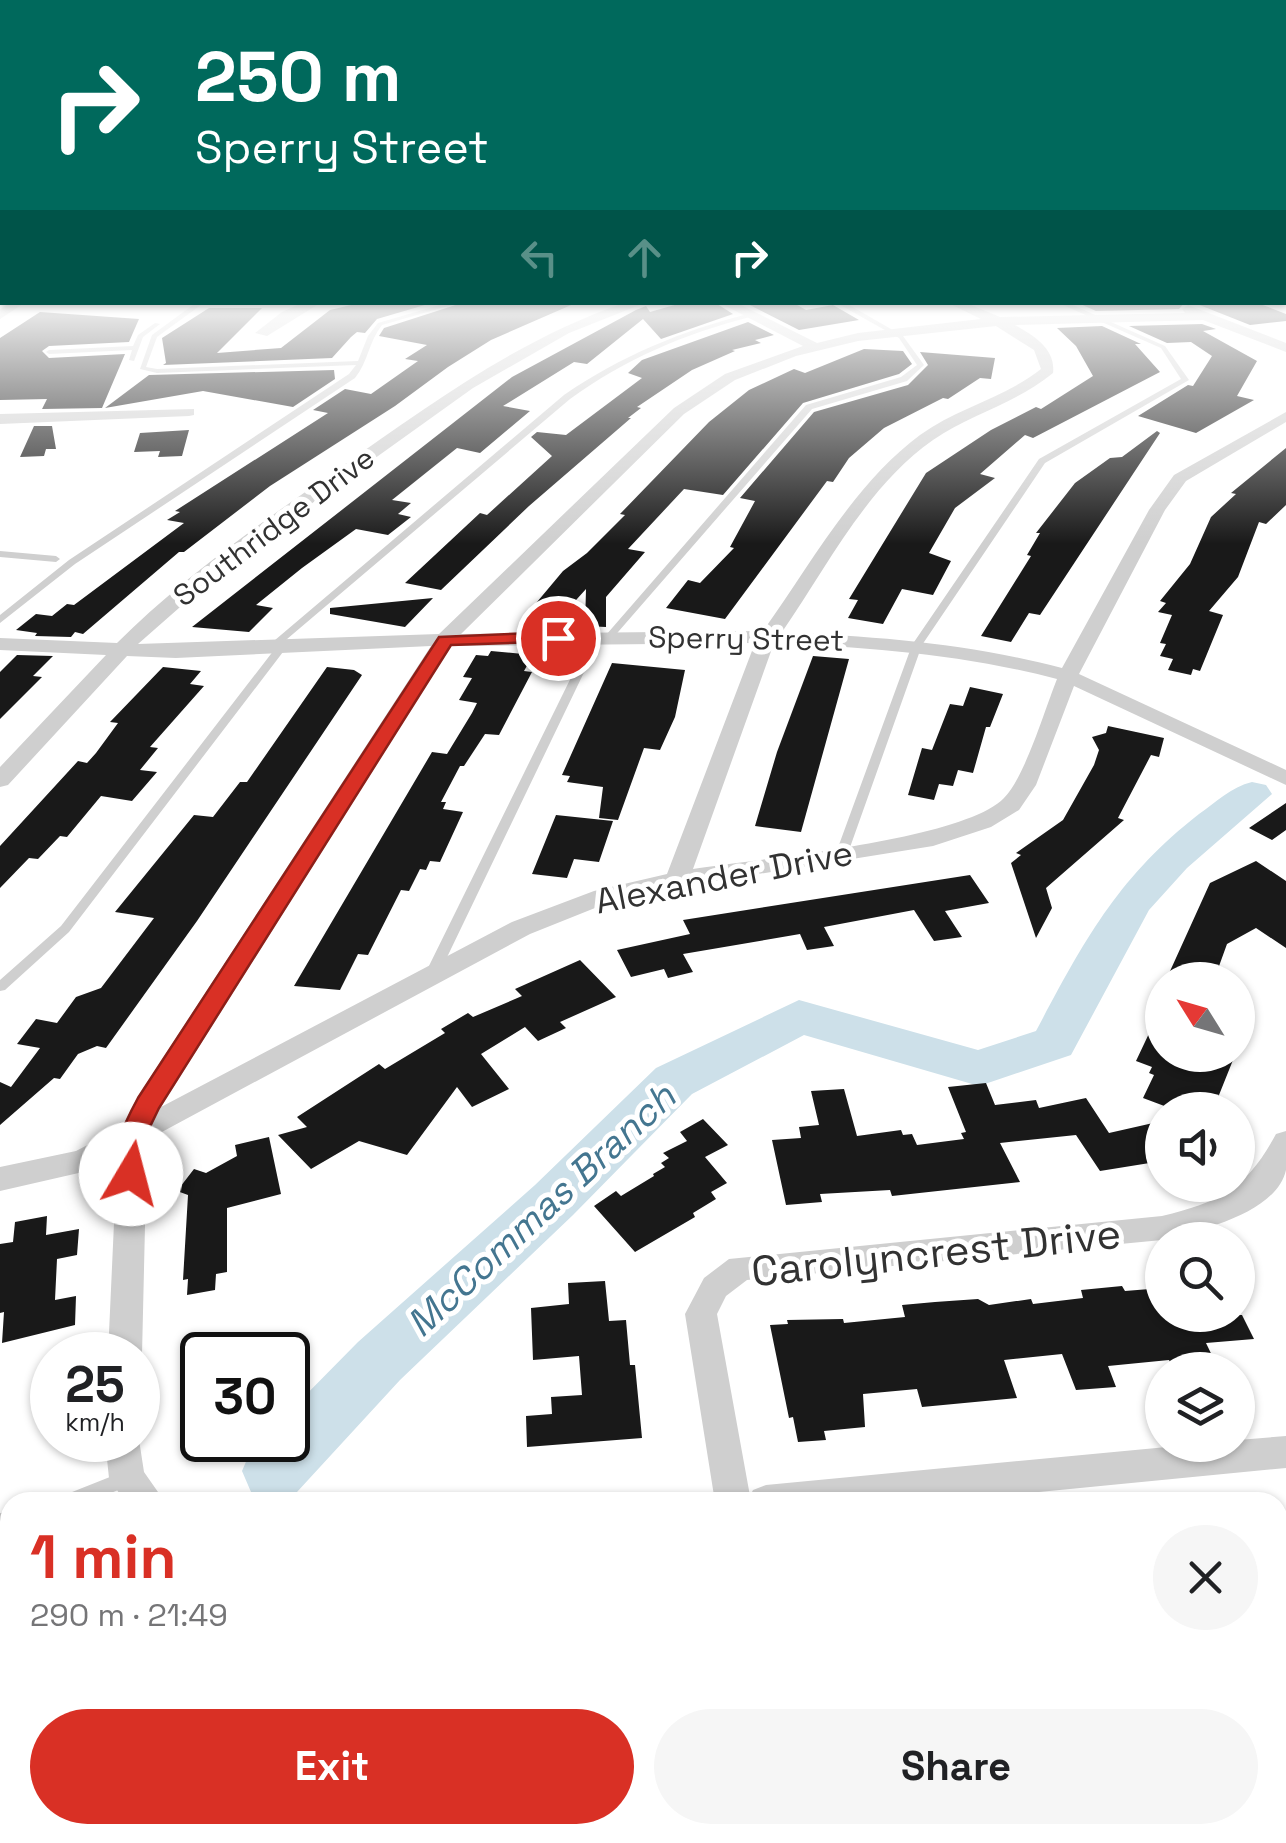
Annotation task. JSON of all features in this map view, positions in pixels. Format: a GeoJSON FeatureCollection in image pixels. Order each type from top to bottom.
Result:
{"type":"FeatureCollection","features":[{"type":"Feature","properties":{"kind":"street","name":"Southridge Drive"},"geometry":{"type":"LineString","coordinates":[[0,780],[120,651],[186,589],[484,372]]}},
{"type":"Feature","properties":{"kind":"street"},"geometry":{"type":"LineString","coordinates":[[126,1332],[132,1137],[158,1088],[445,640],[700,394],[739,372]]}},
{"type":"Feature","properties":{"kind":"street"},"geometry":{"type":"LineString","coordinates":[[677,879],[758,652],[898,457],[930,435],[1036,382],[1046,372]]}},
{"type":"Feature","properties":{"kind":"street"},"geometry":{"type":"LineString","coordinates":[[0,419],[189,412]]}},
{"type":"Feature","properties":{"kind":"street","name":"Alexander Drive"},"geometry":{"type":"LineString","coordinates":[[0,1179],[83,1161],[522,928],[602,896],[677,879],[957,833],[1011,805],[1025,785],[1068,676],[1157,510],[1180,478],[1286,416]]}},
{"type":"Feature","properties":{"kind":"street","name":"Sperry Street"},"geometry":{"type":"LineString","coordinates":[[0,644],[120,651],[275,649],[445,640],[767,637],[917,646],[990,655],[1068,676],[1286,778]]}},
{"type":"Feature","properties":{"kind":"street","name":"Carolyncrest Drive"},"geometry":{"type":"LineString","coordinates":[[731,1492],[702,1314],[716,1286],[740,1268],[1162,1228],[1220,1214],[1252,1194],[1274,1171],[1286,1142]]}},
{"type":"Feature","properties":{"kind":"street"},"geometry":{"type":"LineString","coordinates":[[870,1492],[1286,1452]]}},
{"type":"Feature","properties":{"kind":"street"},"geometry":{"type":"LineString","coordinates":[[129,1462],[137,1490]]}},
{"type":"Feature","properties":{"kind":"lane"},"geometry":{"type":"LineString","coordinates":[[0,620],[57,573],[354,372]]}},
{"type":"Feature","properties":{"kind":"lane"},"geometry":{"type":"LineString","coordinates":[[0,987],[64,929],[275,649],[601,372]]}},
{"type":"Feature","properties":{"kind":"lane"},"geometry":{"type":"LineString","coordinates":[[430,978],[603,637],[809,407],[904,379],[912,372]]}},
{"type":"Feature","properties":{"kind":"lane"},"geometry":{"type":"LineString","coordinates":[[842,853],[917,646],[1042,461],[1185,380],[1180,372]]}},
{"type":"Feature","properties":{"kind":"lane"},"geometry":{"type":"LineString","coordinates":[[0,554],[56,560]]}},
{"type":"Feature","properties":{"kind":"building"},"geometry":{"type":"Polygon","coordinates":[[[0,372],[117,372],[102,408],[42,409],[47,399],[0,400],[0,372]]]}},
{"type":"Feature","properties":{"kind":"building"},"geometry":{"type":"Polygon","coordinates":[[[334,372],[335,379],[293,407],[203,391],[105,408],[149,375],[334,372]]]}},
{"type":"Feature","properties":{"kind":"building"},"geometry":{"type":"Polygon","coordinates":[[[402,372],[441,372],[179,552],[83,634],[35,636],[37,633],[16,630],[36,614],[52,616],[67,604],[74,605],[184,523],[167,520],[180,512],[175,511],[328,413],[313,410],[345,389],[371,394],[402,372]]]}},
{"type":"Feature","properties":{"kind":"building"},"geometry":{"type":"Polygon","coordinates":[[[521,372],[558,372],[503,406],[530,411],[480,453],[457,448],[392,500],[411,503],[398,514],[411,517],[388,535],[356,529],[256,605],[273,608],[249,632],[192,627],[521,372]]]}},
{"type":"Feature","properties":{"kind":"building"},"geometry":{"type":"Polygon","coordinates":[[[689,372],[637,407],[641,408],[441,590],[405,583],[480,513],[487,515],[552,456],[531,437],[537,432],[566,435],[642,378],[628,373],[689,372]]]}},
{"type":"Feature","properties":{"kind":"building"},"geometry":{"type":"Polygon","coordinates":[[[788,372],[902,372],[803,403],[723,495],[684,489],[628,549],[645,552],[606,597],[606,627],[585,626],[586,589],[558,620],[527,614],[563,571],[625,515],[620,514],[709,422],[749,390],[788,372]]]}},
{"type":"Feature","properties":{"kind":"building"},"geometry":{"type":"Polygon","coordinates":[[[921,372],[992,372],[991,379],[980,378],[948,399],[884,428],[849,458],[833,482],[827,481],[725,619],[666,608],[688,580],[700,583],[734,548],[730,547],[755,501],[740,498],[814,412],[908,385],[921,372]]]}},
{"type":"Feature","properties":{"kind":"building"},"geometry":{"type":"Polygon","coordinates":[[[1091,372],[1160,372],[1033,438],[1025,435],[980,474],[995,478],[955,508],[929,553],[951,561],[933,595],[902,589],[883,624],[848,618],[858,600],[849,599],[926,473],[991,430],[1036,407],[1041,409],[1093,376],[1091,372]]]}},
{"type":"Feature","properties":{"kind":"building"},"geometry":{"type":"Polygon","coordinates":[[[1202,372],[1251,372],[1237,396],[1254,400],[1196,433],[1138,416],[1188,385],[1193,386],[1202,372]]]}},
{"type":"Feature","properties":{"kind":"building"},"geometry":{"type":"Polygon","coordinates":[[[34,426],[52,426],[56,449],[46,449],[44,456],[20,457],[34,426]]]}},
{"type":"Feature","properties":{"kind":"building"},"geometry":{"type":"Polygon","coordinates":[[[189,430],[182,456],[158,457],[160,451],[134,452],[140,433],[189,430]]]}},
{"type":"Feature","properties":{"kind":"building"},"geometry":{"type":"Polygon","coordinates":[[[1157,431],[1160,433],[1040,615],[1029,613],[1011,642],[981,636],[1031,556],[1027,555],[1040,533],[1036,533],[1075,483],[1110,458],[1122,457],[1157,431]]]}},
{"type":"Feature","properties":{"kind":"building"},"geometry":{"type":"Polygon","coordinates":[[[1286,448],[1286,505],[1266,524],[1259,522],[1238,577],[1209,611],[1223,615],[1200,671],[1193,669],[1191,675],[1168,670],[1173,659],[1160,656],[1166,644],[1160,643],[1172,615],[1158,612],[1166,603],[1160,601],[1190,564],[1211,517],[1236,494],[1231,493],[1286,448]]]}},
{"type":"Feature","properties":{"kind":"building"},"geometry":{"type":"Polygon","coordinates":[[[433,598],[405,627],[330,614],[330,608],[433,598]]]}},
{"type":"Feature","properties":{"kind":"building"},"geometry":{"type":"Polygon","coordinates":[[[491,651],[533,655],[524,671],[532,672],[499,735],[485,734],[464,766],[460,766],[441,802],[446,802],[443,809],[463,812],[440,862],[430,861],[426,870],[420,869],[409,891],[401,890],[368,955],[358,954],[340,990],[294,986],[432,752],[447,754],[472,713],[477,703],[459,700],[472,678],[463,677],[476,655],[488,656],[491,651]]]}},
{"type":"Feature","properties":{"kind":"building"},"geometry":{"type":"Polygon","coordinates":[[[17,655],[53,656],[33,676],[42,677],[0,719],[0,672],[17,655]]]}},
{"type":"Feature","properties":{"kind":"building"},"geometry":{"type":"Polygon","coordinates":[[[813,656],[849,659],[801,832],[755,826],[777,752],[813,656]]]}},
{"type":"Feature","properties":{"kind":"building"},"geometry":{"type":"Polygon","coordinates":[[[612,663],[685,670],[675,717],[660,750],[644,748],[618,820],[599,818],[603,787],[567,782],[570,776],[562,775],[612,663]]]}},
{"type":"Feature","properties":{"kind":"building"},"geometry":{"type":"Polygon","coordinates":[[[163,667],[201,671],[190,684],[204,686],[150,747],[158,748],[140,770],[157,772],[132,801],[101,796],[67,837],[60,836],[38,859],[29,858],[0,888],[0,846],[78,761],[87,763],[118,723],[110,722],[163,667]]]}},
{"type":"Feature","properties":{"kind":"building"},"geometry":{"type":"Polygon","coordinates":[[[327,667],[354,670],[362,675],[197,921],[106,1048],[97,1046],[78,1054],[60,1079],[54,1078],[0,1125],[0,1082],[11,1087],[40,1048],[17,1044],[36,1019],[57,1023],[76,997],[101,988],[154,918],[115,912],[194,815],[213,817],[240,782],[247,782],[327,667]]]}},
{"type":"Feature","properties":{"kind":"building"},"geometry":{"type":"Polygon","coordinates":[[[970,687],[1003,694],[990,727],[986,727],[973,773],[958,770],[953,786],[939,784],[934,800],[908,795],[922,748],[932,750],[950,704],[963,706],[970,687]]]}},
{"type":"Feature","properties":{"kind":"building"},"geometry":{"type":"Polygon","coordinates":[[[1108,726],[1164,738],[1159,757],[1151,755],[1118,818],[1124,820],[1046,888],[1052,908],[1036,938],[1011,863],[1021,855],[1016,853],[1063,820],[1094,765],[1099,750],[1092,737],[1106,733],[1108,726]]]}},
{"type":"Feature","properties":{"kind":"building"},"geometry":{"type":"Polygon","coordinates":[[[1286,803],[1286,830],[1272,840],[1249,828],[1286,803]]]}},
{"type":"Feature","properties":{"kind":"building"},"geometry":{"type":"Polygon","coordinates":[[[556,815],[613,821],[599,862],[574,859],[567,878],[532,874],[556,815]]]}},
{"type":"Feature","properties":{"kind":"building"},"geometry":{"type":"Polygon","coordinates":[[[1256,861],[1286,881],[1286,948],[1256,928],[1227,944],[1220,962],[1174,962],[1210,883],[1256,861]]]}},
{"type":"Feature","properties":{"kind":"building"},"geometry":{"type":"Polygon","coordinates":[[[970,875],[989,903],[945,911],[962,937],[934,941],[914,910],[824,927],[834,946],[807,950],[800,934],[683,954],[693,972],[668,978],[664,969],[631,977],[617,950],[690,934],[683,920],[970,875]]]}},
{"type":"Feature","properties":{"kind":"building"},"geometry":{"type":"Polygon","coordinates":[[[580,960],[616,997],[560,1022],[566,1028],[538,1041],[525,1027],[481,1054],[509,1089],[472,1107],[457,1087],[407,1155],[359,1141],[311,1169],[278,1135],[307,1127],[297,1117],[379,1064],[385,1069],[445,1033],[441,1029],[468,1013],[473,1017],[522,996],[515,989],[580,960]]]}},
{"type":"Feature","properties":{"kind":"building"},"geometry":{"type":"Polygon","coordinates":[[[1145,1042],[1145,1064],[1136,1061],[1145,1042]]]}},
{"type":"Feature","properties":{"kind":"building"},"geometry":{"type":"Polygon","coordinates":[[[1228,1072],[1220,1092],[1146,1092],[1154,1075],[1149,1073],[1228,1072]]]}},
{"type":"Feature","properties":{"kind":"building"},"geometry":{"type":"Polygon","coordinates":[[[986,1083],[995,1105],[1036,1100],[1039,1108],[1086,1098],[1109,1133],[1145,1125],[1145,1164],[1100,1171],[1076,1135],[1000,1143],[1020,1182],[892,1196],[890,1190],[820,1194],[822,1202],[786,1205],[772,1140],[801,1138],[799,1127],[819,1125],[811,1091],[844,1089],[857,1136],[901,1130],[903,1135],[912,1134],[917,1145],[964,1139],[961,1133],[966,1132],[948,1087],[986,1083]]]}},
{"type":"Feature","properties":{"kind":"building"},"geometry":{"type":"Polygon","coordinates":[[[703,1119],[728,1145],[705,1157],[727,1183],[711,1192],[716,1199],[693,1213],[695,1217],[635,1252],[594,1206],[616,1191],[621,1196],[654,1176],[669,1158],[663,1153],[687,1141],[680,1132],[703,1119]]]}},
{"type":"Feature","properties":{"kind":"building"},"geometry":{"type":"Polygon","coordinates":[[[269,1137],[281,1194],[227,1208],[227,1272],[216,1274],[215,1290],[187,1295],[188,1279],[183,1280],[188,1195],[177,1191],[194,1169],[206,1173],[237,1156],[235,1145],[269,1137]]]}},
{"type":"Feature","properties":{"kind":"building"},"geometry":{"type":"Polygon","coordinates":[[[47,1216],[46,1235],[79,1229],[77,1255],[57,1259],[55,1300],[76,1296],[75,1325],[30,1332],[30,1336],[2,1343],[0,1244],[13,1242],[15,1222],[47,1216]]]}},
{"type":"Feature","properties":{"kind":"building"},"geometry":{"type":"Polygon","coordinates":[[[605,1281],[609,1321],[626,1320],[642,1438],[527,1447],[526,1416],[552,1414],[551,1397],[582,1395],[579,1356],[533,1360],[531,1308],[569,1304],[568,1283],[605,1281]]]}},
{"type":"Feature","properties":{"kind":"building"},"geometry":{"type":"Polygon","coordinates":[[[1122,1286],[1125,1291],[1145,1289],[1145,1332],[1250,1332],[1254,1339],[1206,1343],[1210,1352],[1145,1352],[1145,1362],[1108,1366],[1116,1387],[1076,1390],[1062,1354],[1004,1360],[1017,1398],[922,1407],[917,1389],[863,1394],[865,1427],[824,1431],[826,1440],[798,1442],[793,1417],[789,1418],[770,1325],[788,1324],[787,1320],[843,1319],[844,1323],[905,1317],[902,1305],[935,1302],[978,1299],[989,1305],[1031,1299],[1033,1304],[1083,1298],[1081,1290],[1122,1286]]]}},
{"type":"Feature","properties":{"kind":"waterway","name":"McCommas Branch"},"geometry":{"type":"LineString","coordinates":[[274,1471],[379,1361],[554,1200],[674,1081],[799,1017],[979,1068],[1054,1043],[1097,960],[1147,884],[1171,859],[1252,794]]}},
{"type":"Feature","properties":{"kind":"route"},"geometry":{"type":"LineString","coordinates":[[131,1174],[132,1137],[148,1105],[445,640],[558,638]]}}]}
